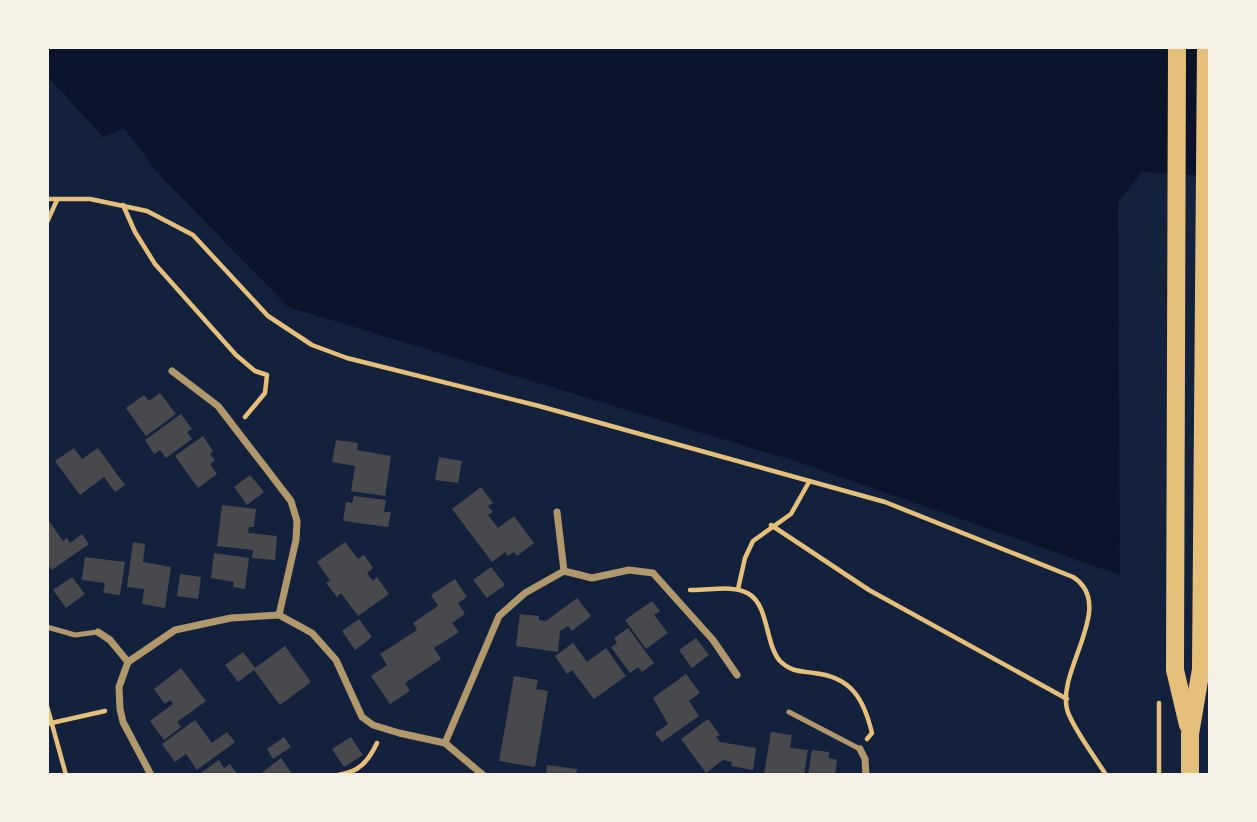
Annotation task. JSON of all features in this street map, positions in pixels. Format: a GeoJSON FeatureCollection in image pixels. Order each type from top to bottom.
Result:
{"type":"FeatureCollection","features":[{"type":"Feature","properties":{"kind":"main road"},"geometry":{"type":"LineString","coordinates":[[1177,47],[1175,670],[1190,734]]}},
{"type":"Feature","properties":{"kind":"main road"},"geometry":{"type":"LineString","coordinates":[[1190,775],[1190,734],[1201,669],[1206,47]]}},
{"type":"Feature","properties":{"kind":"street"},"geometry":{"type":"LineString","coordinates":[[172,372],[218,406],[282,487],[295,510],[292,566],[279,615]]}},
{"type":"Feature","properties":{"kind":"street"},"geometry":{"type":"LineString","coordinates":[[557,512],[564,571]]}},
{"type":"Feature","properties":{"kind":"street"},"geometry":{"type":"LineString","coordinates":[[445,743],[499,616],[525,593],[564,571],[603,578],[642,569],[653,573],[713,640],[737,675]]}},
{"type":"Feature","properties":{"kind":"street"},"geometry":{"type":"LineString","coordinates":[[151,775],[123,722],[120,709],[119,687],[128,662],[175,630],[231,618],[279,615],[295,622],[323,645],[344,673],[355,709],[373,725],[445,743],[483,775]]}},
{"type":"Feature","properties":{"kind":"street"},"geometry":{"type":"LineString","coordinates":[[98,632],[110,640],[128,662]]}},
{"type":"Feature","properties":{"kind":"street"},"geometry":{"type":"LineString","coordinates":[[860,749],[865,759],[866,775]]}},
{"type":"Feature","properties":{"kind":"lane"},"geometry":{"type":"LineString","coordinates":[[47,627],[75,635],[98,632]]}},
{"type":"Feature","properties":{"kind":"lane"},"geometry":{"type":"LineString","coordinates":[[789,712],[860,749]]}},
{"type":"Feature","properties":{"kind":"path"},"geometry":{"type":"LineString","coordinates":[[47,199],[90,199],[123,205],[147,211],[193,235],[268,316],[312,345],[347,358],[539,406],[885,502],[1084,584],[1090,609],[1068,684],[1067,709],[1106,775]]}},
{"type":"Feature","properties":{"kind":"path"},"geometry":{"type":"LineString","coordinates":[[47,222],[57,200]]}},
{"type":"Feature","properties":{"kind":"path"},"geometry":{"type":"LineString","coordinates":[[123,205],[135,232],[155,264],[236,355],[255,371],[267,375],[265,393],[236,429]]}},
{"type":"Feature","properties":{"kind":"path"},"geometry":{"type":"LineString","coordinates":[[738,589],[745,558],[753,541],[771,525],[791,514],[809,482]]}},
{"type":"Feature","properties":{"kind":"path"},"geometry":{"type":"LineString","coordinates":[[771,525],[869,590],[1067,699]]}},
{"type":"Feature","properties":{"kind":"path"},"geometry":{"type":"LineString","coordinates":[[668,589],[738,589],[750,595],[757,603],[772,645],[784,664],[802,673],[833,677],[858,695],[866,707],[872,733],[860,749]]}},
{"type":"Feature","properties":{"kind":"path"},"geometry":{"type":"LineString","coordinates":[[47,706],[66,775]]}},
{"type":"Feature","properties":{"kind":"path"},"geometry":{"type":"LineString","coordinates":[[50,723],[120,709]]}},
{"type":"Feature","properties":{"kind":"path"},"geometry":{"type":"LineString","coordinates":[[338,775],[353,773],[369,761],[384,729]]}},
{"type":"Feature","properties":{"kind":"water"},"geometry":{"type":"Polygon","coordinates":[[[47,47],[1210,47],[1210,176],[1142,172],[1118,202],[1120,575],[798,462],[288,307],[156,171],[124,128],[103,137],[47,76],[47,47]]]}},
{"type":"Feature","properties":{"kind":"building"},"geometry":{"type":"Polygon","coordinates":[[[160,393],[176,414],[146,436],[126,408],[144,395],[149,401],[160,393]]]}},
{"type":"Feature","properties":{"kind":"building"},"geometry":{"type":"Polygon","coordinates":[[[181,414],[192,429],[187,432],[192,439],[166,458],[160,450],[154,454],[145,440],[181,414]]]}},
{"type":"Feature","properties":{"kind":"building"},"geometry":{"type":"Polygon","coordinates":[[[203,436],[213,451],[210,454],[215,460],[210,464],[217,474],[198,488],[175,456],[203,436]]]}},
{"type":"Feature","properties":{"kind":"building"},"geometry":{"type":"Polygon","coordinates":[[[336,440],[358,443],[357,450],[391,456],[385,496],[351,491],[355,466],[332,462],[336,440]]]}},
{"type":"Feature","properties":{"kind":"building"},"geometry":{"type":"Polygon","coordinates":[[[74,448],[82,459],[98,448],[125,485],[115,492],[104,477],[80,495],[55,461],[74,448]]]}},
{"type":"Feature","properties":{"kind":"building"},"geometry":{"type":"Polygon","coordinates":[[[439,457],[462,461],[458,483],[435,480],[439,457]]]}},
{"type":"Feature","properties":{"kind":"building"},"geometry":{"type":"Polygon","coordinates":[[[250,475],[264,492],[247,505],[234,487],[250,475]]]}},
{"type":"Feature","properties":{"kind":"building"},"geometry":{"type":"Polygon","coordinates":[[[481,487],[493,503],[488,506],[493,512],[488,515],[498,528],[514,516],[534,543],[517,556],[514,552],[508,556],[505,552],[492,562],[452,509],[481,487]]]}},
{"type":"Feature","properties":{"kind":"building"},"geometry":{"type":"Polygon","coordinates":[[[354,496],[386,500],[384,512],[391,512],[388,527],[343,521],[346,502],[352,503],[354,496]]]}},
{"type":"Feature","properties":{"kind":"building"},"geometry":{"type":"Polygon","coordinates":[[[222,505],[256,509],[254,527],[249,527],[248,533],[277,536],[275,560],[252,558],[253,550],[217,546],[222,505]]]}},
{"type":"Feature","properties":{"kind":"building"},"geometry":{"type":"Polygon","coordinates":[[[49,521],[63,541],[67,538],[70,543],[82,534],[89,544],[52,570],[47,563],[49,521]]]}},
{"type":"Feature","properties":{"kind":"building"},"geometry":{"type":"Polygon","coordinates":[[[133,542],[145,544],[143,562],[171,567],[165,608],[142,604],[144,589],[127,587],[133,542]]]}},
{"type":"Feature","properties":{"kind":"building"},"geometry":{"type":"Polygon","coordinates":[[[345,542],[358,559],[364,555],[373,568],[367,573],[373,581],[377,577],[389,594],[358,616],[341,593],[337,597],[326,583],[330,580],[317,562],[345,542]]]}},
{"type":"Feature","properties":{"kind":"building"},"geometry":{"type":"Polygon","coordinates":[[[214,553],[249,558],[245,589],[233,587],[234,582],[211,578],[214,553]]]}},
{"type":"Feature","properties":{"kind":"building"},"geometry":{"type":"Polygon","coordinates":[[[85,557],[125,562],[120,595],[103,593],[105,583],[82,580],[85,557]]]}},
{"type":"Feature","properties":{"kind":"building"},"geometry":{"type":"Polygon","coordinates":[[[491,567],[505,585],[487,598],[473,580],[491,567]]]}},
{"type":"Feature","properties":{"kind":"building"},"geometry":{"type":"Polygon","coordinates":[[[180,574],[201,577],[198,599],[177,596],[180,574]]]}},
{"type":"Feature","properties":{"kind":"building"},"geometry":{"type":"Polygon","coordinates":[[[72,577],[85,594],[66,608],[53,590],[72,577]]]}},
{"type":"Feature","properties":{"kind":"building"},"geometry":{"type":"Polygon","coordinates":[[[455,579],[467,597],[458,603],[465,614],[452,623],[459,632],[434,648],[441,659],[405,683],[410,691],[390,704],[371,676],[387,665],[380,654],[417,630],[413,623],[438,606],[431,595],[455,579]]]}},
{"type":"Feature","properties":{"kind":"building"},"geometry":{"type":"Polygon","coordinates":[[[577,598],[591,616],[572,631],[568,626],[560,631],[558,652],[516,646],[520,614],[539,616],[539,620],[546,621],[577,598]]]}},
{"type":"Feature","properties":{"kind":"building"},"geometry":{"type":"Polygon","coordinates":[[[652,601],[660,611],[654,615],[668,633],[646,649],[625,620],[652,601]]]}},
{"type":"Feature","properties":{"kind":"building"},"geometry":{"type":"Polygon","coordinates":[[[359,619],[372,637],[355,650],[342,631],[359,619]]]}},
{"type":"Feature","properties":{"kind":"building"},"geometry":{"type":"Polygon","coordinates":[[[628,628],[654,663],[642,672],[638,667],[630,673],[611,647],[617,643],[614,638],[628,628]]]}},
{"type":"Feature","properties":{"kind":"building"},"geometry":{"type":"Polygon","coordinates":[[[696,638],[709,655],[692,668],[679,650],[696,638]]]}},
{"type":"Feature","properties":{"kind":"building"},"geometry":{"type":"Polygon","coordinates":[[[573,643],[587,662],[606,648],[626,676],[594,699],[572,670],[567,674],[555,656],[573,643]]]}},
{"type":"Feature","properties":{"kind":"building"},"geometry":{"type":"Polygon","coordinates":[[[285,646],[311,682],[280,705],[254,670],[238,682],[225,665],[243,652],[255,668],[285,646]]]}},
{"type":"Feature","properties":{"kind":"building"},"geometry":{"type":"Polygon","coordinates":[[[181,668],[206,701],[177,722],[181,727],[164,740],[150,721],[173,704],[170,700],[165,704],[154,689],[181,668]]]}},
{"type":"Feature","properties":{"kind":"building"},"geometry":{"type":"Polygon","coordinates":[[[686,674],[700,693],[689,701],[699,716],[662,742],[655,733],[668,724],[653,698],[686,674]]]}},
{"type":"Feature","properties":{"kind":"building"},"geometry":{"type":"Polygon","coordinates":[[[514,676],[538,680],[536,689],[548,691],[535,767],[499,761],[514,676]]]}},
{"type":"Feature","properties":{"kind":"building"},"geometry":{"type":"Polygon","coordinates":[[[708,719],[720,735],[716,737],[720,742],[756,748],[753,770],[731,766],[732,762],[723,760],[706,773],[681,739],[708,719]]]}},
{"type":"Feature","properties":{"kind":"building"},"geometry":{"type":"Polygon","coordinates":[[[195,720],[212,743],[227,732],[235,742],[197,770],[186,754],[175,762],[162,744],[195,720]]]}},
{"type":"Feature","properties":{"kind":"building"},"geometry":{"type":"Polygon","coordinates":[[[771,732],[792,735],[790,748],[808,750],[804,775],[764,774],[771,732]]]}},
{"type":"Feature","properties":{"kind":"building"},"geometry":{"type":"Polygon","coordinates":[[[284,737],[291,747],[273,759],[267,749],[284,737]]]}},
{"type":"Feature","properties":{"kind":"building"},"geometry":{"type":"Polygon","coordinates":[[[351,737],[363,755],[344,767],[332,749],[351,737]]]}},
{"type":"Feature","properties":{"kind":"building"},"geometry":{"type":"Polygon","coordinates":[[[812,750],[829,752],[829,758],[837,760],[835,775],[808,775],[812,750]]]}},
{"type":"Feature","properties":{"kind":"building"},"geometry":{"type":"Polygon","coordinates":[[[281,758],[293,775],[259,775],[281,758]]]}},
{"type":"Feature","properties":{"kind":"building"},"geometry":{"type":"Polygon","coordinates":[[[219,760],[224,768],[230,764],[238,775],[198,775],[219,760]]]}},
{"type":"Feature","properties":{"kind":"building"},"geometry":{"type":"Polygon","coordinates":[[[547,765],[577,769],[576,775],[546,775],[547,765]]]}}]}
